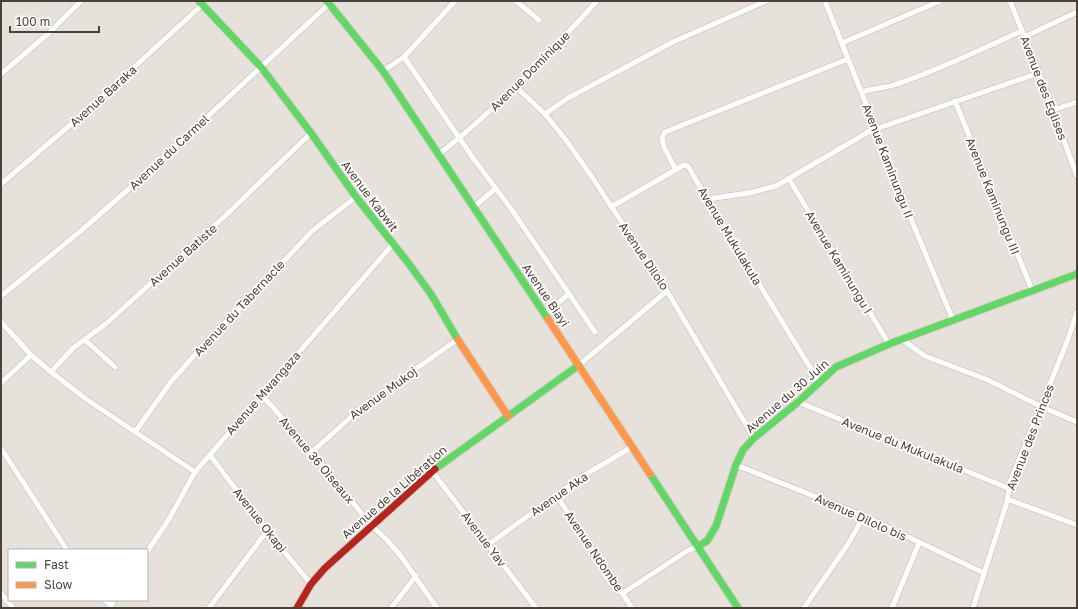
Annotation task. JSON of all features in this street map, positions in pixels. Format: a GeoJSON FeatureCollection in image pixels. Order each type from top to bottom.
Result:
{"type":"FeatureCollection","features":[{"type":"Feature","properties":{"kind":"street"},"geometry":{"type":"LineString","coordinates":[[1,74],[49,33],[81,1]]}},
{"type":"Feature","properties":{"kind":"street"},"geometry":{"type":"LineString","coordinates":[[383,71],[404,57],[455,1]]}},
{"type":"Feature","properties":{"kind":"street"},"geometry":{"type":"LineString","coordinates":[[516,1],[539,20]]}},
{"type":"Feature","properties":{"kind":"street","name":"Avenue Dominique"},"geometry":{"type":"LineString","coordinates":[[439,154],[460,138],[516,87],[597,1]]}},
{"type":"Feature","properties":{"kind":"street"},"geometry":{"type":"LineString","coordinates":[[545,114],[568,98],[673,42],[766,1]]}},
{"type":"Feature","properties":{"kind":"street","name":"Avenue Kaminungu II"},"geometry":{"type":"LineString","coordinates":[[825,1],[862,92],[894,180],[953,320]]}},
{"type":"Feature","properties":{"kind":"street"},"geometry":{"type":"LineString","coordinates":[[842,43],[940,1]]}},
{"type":"Feature","properties":{"kind":"street","name":"Avenue des Eglises"},"geometry":{"type":"LineString","coordinates":[[1010,1],[1039,73],[1077,176]]}},
{"type":"Feature","properties":{"kind":"street","name":"Avenue du Carmel"},"geometry":{"type":"LineString","coordinates":[[1,296],[82,230],[153,167],[303,29],[329,2]]}},
{"type":"Feature","properties":{"kind":"street","name":"Avenue Biayi"},"geometry":{"type":"LineString","coordinates":[[329,2],[383,71],[579,365],[738,608]]}},
{"type":"Feature","properties":{"kind":"street","name":"Avenue Kabwit"},"geometry":{"type":"LineString","coordinates":[[200,3],[261,67],[311,133],[356,197],[431,294],[508,416]]}},
{"type":"Feature","properties":{"kind":"street","name":"Avenue Baraka"},"geometry":{"type":"LineString","coordinates":[[1,184],[83,114],[200,3]]}},
{"type":"Feature","properties":{"kind":"street"},"geometry":{"type":"LineString","coordinates":[[1024,37],[1077,12]]}},
{"type":"Feature","properties":{"kind":"street"},"geometry":{"type":"LineString","coordinates":[[862,92],[896,84],[918,76],[1022,31]]}},
{"type":"Feature","properties":{"kind":"street"},"geometry":{"type":"LineString","coordinates":[[404,57],[512,210],[595,332]]}},
{"type":"Feature","properties":{"kind":"street"},"geometry":{"type":"LineString","coordinates":[[611,207],[676,170],[664,146],[662,138],[665,132],[848,59]]}},
{"type":"Feature","properties":{"kind":"street"},"geometry":{"type":"LineString","coordinates":[[707,199],[769,188],[789,179],[858,137],[876,129],[1039,73]]}},
{"type":"Feature","properties":{"kind":"street","name":"Avenue Dilolo"},"geometry":{"type":"LineString","coordinates":[[516,87],[545,114],[574,152],[667,291],[754,438]]}},
{"type":"Feature","properties":{"kind":"street","name":"Avenue Kaminungu III"},"geometry":{"type":"LineString","coordinates":[[955,101],[1032,290]]}},
{"type":"Feature","properties":{"kind":"street"},"geometry":{"type":"LineString","coordinates":[[1053,110],[1077,102]]}},
{"type":"Feature","properties":{"kind":"street","name":"Avenue Batiste"},"geometry":{"type":"LineString","coordinates":[[51,372],[73,348],[108,323],[225,216],[311,133]]}},
{"type":"Feature","properties":{"kind":"street","name":"Avenue Mukulakula"},"geometry":{"type":"LineString","coordinates":[[676,170],[684,165],[688,166],[819,382]]}},
{"type":"Feature","properties":{"kind":"street","name":"Avenue Kaminungu I"},"geometry":{"type":"LineString","coordinates":[[789,179],[889,344]]}},
{"type":"Feature","properties":{"kind":"street"},"geometry":{"type":"LineString","coordinates":[[474,207],[496,188]]}},
{"type":"Feature","properties":{"kind":"street","name":"Avenue du Tabernacle"},"geometry":{"type":"LineString","coordinates":[[135,432],[170,383],[206,342],[248,300],[307,236],[356,197]]}},
{"type":"Feature","properties":{"kind":"street","name":"Avenue Mwangaza"},"geometry":{"type":"LineString","coordinates":[[148,550],[169,519],[195,472],[393,244]]}},
{"type":"Feature","properties":{"kind":"street","name":"Avenue du 30 Juin"},"geometry":{"type":"LineString","coordinates":[[623,594],[687,551],[707,541],[722,513],[736,465],[743,450],[754,438],[798,402],[830,372],[843,363],[901,339],[1077,274]]}},
{"type":"Feature","properties":{"kind":"street"},"geometry":{"type":"LineString","coordinates":[[579,365],[667,291]]}},
{"type":"Feature","properties":{"kind":"street"},"geometry":{"type":"LineString","coordinates":[[544,313],[569,294]]}},
{"type":"Feature","properties":{"kind":"street","name":"Avenue des Princes"},"geometry":{"type":"LineString","coordinates":[[973,608],[1007,499],[1008,488],[1042,407],[1071,333],[1077,312]]}},
{"type":"Feature","properties":{"kind":"street"},"geometry":{"type":"LineString","coordinates":[[1,322],[31,355],[51,372],[86,399],[195,472]]}},
{"type":"Feature","properties":{"kind":"street","name":"Avenue Mukoj"},"geometry":{"type":"LineString","coordinates":[[312,452],[361,408],[458,339]]}},
{"type":"Feature","properties":{"kind":"street"},"geometry":{"type":"LineString","coordinates":[[901,339],[911,348],[925,356],[988,380],[1042,407],[1077,422]]}},
{"type":"Feature","properties":{"kind":"street"},"geometry":{"type":"LineString","coordinates":[[85,340],[115,368]]}},
{"type":"Feature","properties":{"kind":"street"},"geometry":{"type":"LineString","coordinates":[[1,383],[31,355]]}},
{"type":"Feature","properties":{"kind":"street","name":"Avenue de la Libération"},"geometry":{"type":"LineString","coordinates":[[297,608],[311,584],[325,568],[432,471],[579,365]]}},
{"type":"Feature","properties":{"kind":"street","name":"Avenue 36 Oiseaux"},"geometry":{"type":"LineString","coordinates":[[262,395],[312,452],[371,525]]}},
{"type":"Feature","properties":{"kind":"street","name":"Avenue du Mukulakula"},"geometry":{"type":"LineString","coordinates":[[798,402],[1008,488]]}},
{"type":"Feature","properties":{"kind":"street","name":"Avenue Aka"},"geometry":{"type":"LineString","coordinates":[[489,544],[600,465],[632,447]]}},
{"type":"Feature","properties":{"kind":"street"},"geometry":{"type":"LineString","coordinates":[[1,448],[66,549]]}},
{"type":"Feature","properties":{"kind":"street","name":"Avenue Okapi"},"geometry":{"type":"LineString","coordinates":[[210,455],[267,531],[311,584]]}},
{"type":"Feature","properties":{"kind":"street","name":"Avenue Dilolo bis"},"geometry":{"type":"LineString","coordinates":[[736,465],[864,516],[984,573]]}},
{"type":"Feature","properties":{"kind":"street","name":"Avenue Yav"},"geometry":{"type":"LineString","coordinates":[[432,471],[489,544],[536,608]]}},
{"type":"Feature","properties":{"kind":"street","name":"Avenue Ndombe"},"geometry":{"type":"LineString","coordinates":[[556,495],[632,608]]}},
{"type":"Feature","properties":{"kind":"street"},"geometry":{"type":"LineString","coordinates":[[1007,499],[1077,525]]}},
{"type":"Feature","properties":{"kind":"street"},"geometry":{"type":"LineString","coordinates":[[804,608],[848,544],[864,516]]}},
{"type":"Feature","properties":{"kind":"street"},"geometry":{"type":"LineString","coordinates":[[371,525],[396,550],[416,576],[437,608]]}},
{"type":"Feature","properties":{"kind":"street"},"geometry":{"type":"LineString","coordinates":[[210,608],[267,531]]}},
{"type":"Feature","properties":{"kind":"street"},"geometry":{"type":"LineString","coordinates":[[892,608],[919,543]]}},
{"type":"Feature","properties":{"kind":"street"},"geometry":{"type":"LineString","coordinates":[[391,608],[416,576]]}},
{"type":"Feature","properties":{"kind":"street"},"geometry":{"type":"LineString","coordinates":[[1,593],[13,608]]}},
{"type":"Feature","properties":{"kind":"shaded area"},"geometry":{"type":"Polygon","coordinates":[[[1,1],[1077,1],[1077,608],[1,608],[1,1]]]}},
{"type":"Feature","properties":{"kind":"traffic: fast"},"geometry":{"type":"LineString","coordinates":[[199,1],[261,67],[311,133],[356,197],[431,294],[458,340]]}},
{"type":"Feature","properties":{"kind":"traffic: fast"},"geometry":{"type":"LineString","coordinates":[[327,1],[383,71],[548,319]]}},
{"type":"Feature","properties":{"kind":"traffic: fast"},"geometry":{"type":"LineString","coordinates":[[698,546],[707,541],[716,526],[736,465],[743,450],[754,438],[798,402],[836,367],[889,344],[1077,274]]}},
{"type":"Feature","properties":{"kind":"traffic: fast"},"geometry":{"type":"LineString","coordinates":[[435,469],[579,365]]}},
{"type":"Feature","properties":{"kind":"traffic: fast"},"geometry":{"type":"LineString","coordinates":[[650,474],[738,608]]}},
{"type":"Feature","properties":{"kind":"traffic: slow"},"geometry":{"type":"LineString","coordinates":[[548,319],[650,474]]}},
{"type":"Feature","properties":{"kind":"traffic: slow"},"geometry":{"type":"LineString","coordinates":[[458,340],[508,416]]}},
{"type":"Feature","properties":{"kind":"traffic: jam"},"geometry":{"type":"LineString","coordinates":[[297,608],[311,584],[325,568],[435,469]]}}]}
